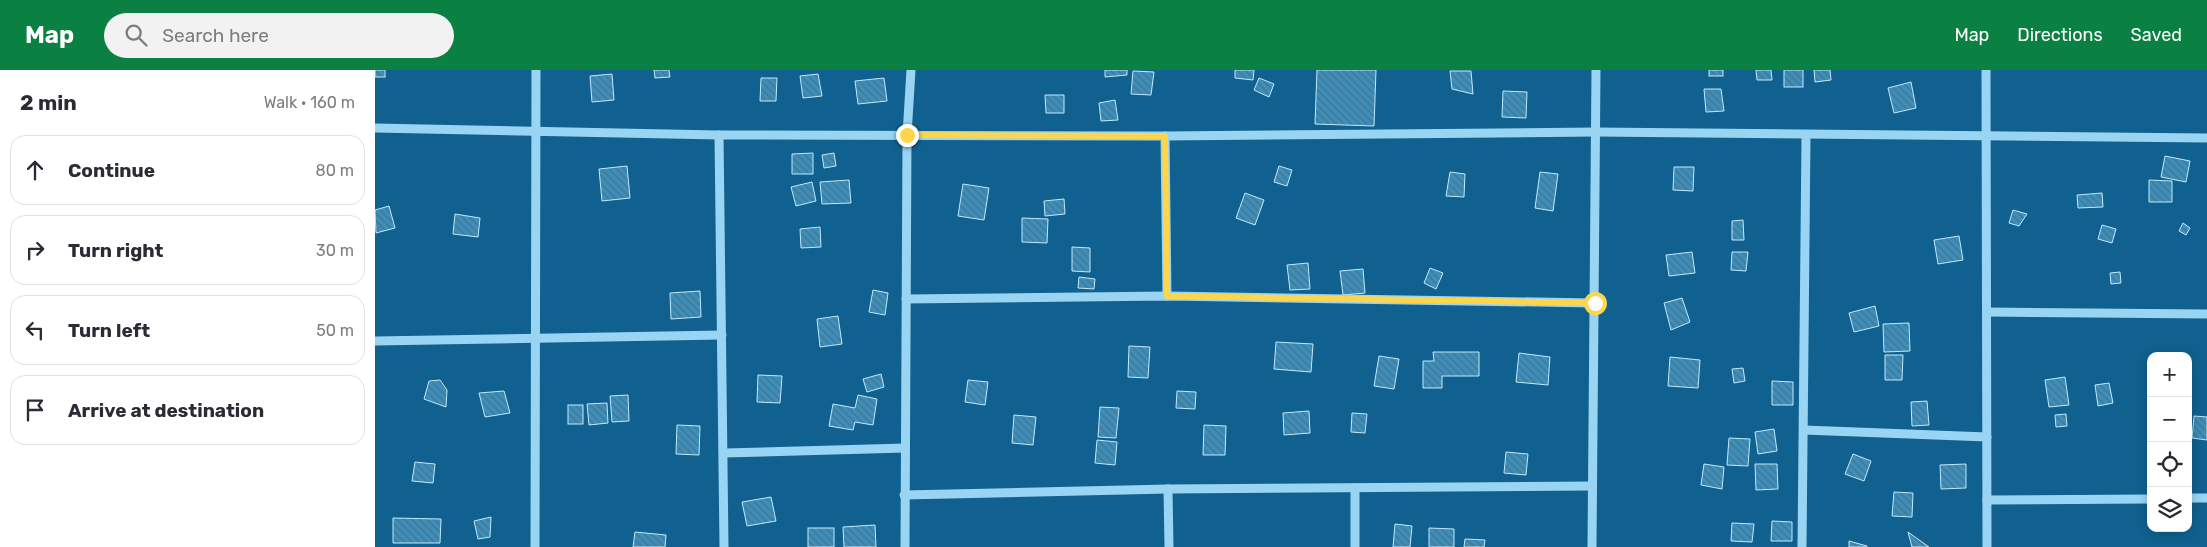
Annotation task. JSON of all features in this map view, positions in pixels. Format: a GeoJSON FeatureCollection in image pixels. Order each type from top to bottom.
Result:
{"type":"FeatureCollection","features":[{"type":"Feature","properties":{"kind":"street"},"geometry":{"type":"LineString","coordinates":[[535,547],[537,339],[536,70]]}},
{"type":"Feature","properties":{"kind":"street"},"geometry":{"type":"LineString","coordinates":[[905,547],[907,135],[911,70]]}},
{"type":"Feature","properties":{"kind":"street"},"geometry":{"type":"LineString","coordinates":[[1592,547],[1596,70]]}},
{"type":"Feature","properties":{"kind":"street"},"geometry":{"type":"LineString","coordinates":[[1986,70],[1987,547]]}},
{"type":"Feature","properties":{"kind":"street"},"geometry":{"type":"LineString","coordinates":[[375,128],[536,133],[719,135],[1165,136],[1595,132],[1806,136],[2207,138]]}},
{"type":"Feature","properties":{"kind":"street"},"geometry":{"type":"LineString","coordinates":[[719,135],[724,547]]}},
{"type":"Feature","properties":{"kind":"street"},"geometry":{"type":"LineString","coordinates":[[1165,136],[1167,296]]}},
{"type":"Feature","properties":{"kind":"street"},"geometry":{"type":"LineString","coordinates":[[1802,547],[1806,136]]}},
{"type":"Feature","properties":{"kind":"street"},"geometry":{"type":"LineString","coordinates":[[906,299],[1167,296],[1595,303]]}},
{"type":"Feature","properties":{"kind":"street"},"geometry":{"type":"LineString","coordinates":[[1987,312],[2207,314]]}},
{"type":"Feature","properties":{"kind":"street"},"geometry":{"type":"LineString","coordinates":[[375,341],[722,335]]}},
{"type":"Feature","properties":{"kind":"street"},"geometry":{"type":"LineString","coordinates":[[1804,430],[1987,437]]}},
{"type":"Feature","properties":{"kind":"street"},"geometry":{"type":"LineString","coordinates":[[724,453],[905,448]]}},
{"type":"Feature","properties":{"kind":"street"},"geometry":{"type":"LineString","coordinates":[[904,495],[1168,489],[1592,486]]}},
{"type":"Feature","properties":{"kind":"street"},"geometry":{"type":"LineString","coordinates":[[1355,488],[1355,547]]}},
{"type":"Feature","properties":{"kind":"street"},"geometry":{"type":"LineString","coordinates":[[1168,489],[1169,547]]}},
{"type":"Feature","properties":{"kind":"street"},"geometry":{"type":"LineString","coordinates":[[2192,498],[2207,498]]}},
{"type":"Feature","properties":{"kind":"street"},"geometry":{"type":"LineString","coordinates":[[1987,500],[2147,499]]}},
{"type":"Feature","properties":{"kind":"building"},"geometry":{"type":"Polygon","coordinates":[[[375,70],[385,70],[385,77],[375,77],[375,70]]]}},
{"type":"Feature","properties":{"kind":"building"},"geometry":{"type":"Polygon","coordinates":[[[654,70],[669,70],[670,77],[655,78],[654,70]]]}},
{"type":"Feature","properties":{"kind":"building"},"geometry":{"type":"Polygon","coordinates":[[[1105,70],[1127,70],[1127,75],[1105,77],[1105,70]]]}},
{"type":"Feature","properties":{"kind":"building"},"geometry":{"type":"Polygon","coordinates":[[[1235,70],[1254,70],[1253,80],[1235,78],[1235,70]]]}},
{"type":"Feature","properties":{"kind":"building"},"geometry":{"type":"Polygon","coordinates":[[[1317,70],[1376,70],[1374,126],[1315,124],[1317,70]]]}},
{"type":"Feature","properties":{"kind":"building"},"geometry":{"type":"Polygon","coordinates":[[[1709,70],[1723,70],[1723,76],[1709,76],[1709,70]]]}},
{"type":"Feature","properties":{"kind":"building"},"geometry":{"type":"Polygon","coordinates":[[[1756,70],[1771,70],[1772,80],[1757,80],[1756,70]]]}},
{"type":"Feature","properties":{"kind":"building"},"geometry":{"type":"Polygon","coordinates":[[[1784,70],[1803,70],[1803,87],[1784,87],[1784,70]]]}},
{"type":"Feature","properties":{"kind":"building"},"geometry":{"type":"Polygon","coordinates":[[[1814,70],[1830,70],[1831,80],[1815,82],[1814,70]]]}},
{"type":"Feature","properties":{"kind":"building"},"geometry":{"type":"Polygon","coordinates":[[[1133,71],[1154,72],[1151,95],[1131,94],[1133,71]]]}},
{"type":"Feature","properties":{"kind":"building"},"geometry":{"type":"Polygon","coordinates":[[[1450,71],[1471,71],[1473,94],[1452,89],[1450,71]]]}},
{"type":"Feature","properties":{"kind":"building"},"geometry":{"type":"Polygon","coordinates":[[[612,74],[614,100],[592,102],[590,76],[612,74]]]}},
{"type":"Feature","properties":{"kind":"building"},"geometry":{"type":"Polygon","coordinates":[[[818,74],[822,96],[803,98],[800,76],[818,74]]]}},
{"type":"Feature","properties":{"kind":"building"},"geometry":{"type":"Polygon","coordinates":[[[761,78],[777,78],[776,101],[760,101],[761,78]]]}},
{"type":"Feature","properties":{"kind":"building"},"geometry":{"type":"Polygon","coordinates":[[[884,78],[887,101],[858,104],[855,81],[884,78]]]}},
{"type":"Feature","properties":{"kind":"building"},"geometry":{"type":"Polygon","coordinates":[[[1259,78],[1274,84],[1269,97],[1254,90],[1259,78]]]}},
{"type":"Feature","properties":{"kind":"building"},"geometry":{"type":"Polygon","coordinates":[[[1911,82],[1916,108],[1894,113],[1888,88],[1911,82]]]}},
{"type":"Feature","properties":{"kind":"building"},"geometry":{"type":"Polygon","coordinates":[[[1704,89],[1721,89],[1724,111],[1706,112],[1704,89]]]}},
{"type":"Feature","properties":{"kind":"building"},"geometry":{"type":"Polygon","coordinates":[[[1503,91],[1527,92],[1526,118],[1502,117],[1503,91]]]}},
{"type":"Feature","properties":{"kind":"building"},"geometry":{"type":"Polygon","coordinates":[[[1045,95],[1064,95],[1064,113],[1046,113],[1045,95]]]}},
{"type":"Feature","properties":{"kind":"building"},"geometry":{"type":"Polygon","coordinates":[[[1115,100],[1118,120],[1101,121],[1099,103],[1115,100]]]}},
{"type":"Feature","properties":{"kind":"building"},"geometry":{"type":"Polygon","coordinates":[[[813,153],[813,174],[792,174],[792,154],[813,153]]]}},
{"type":"Feature","properties":{"kind":"building"},"geometry":{"type":"Polygon","coordinates":[[[834,153],[836,166],[824,168],[822,155],[834,153]]]}},
{"type":"Feature","properties":{"kind":"building"},"geometry":{"type":"Polygon","coordinates":[[[2165,156],[2190,161],[2186,182],[2161,177],[2165,156]]]}},
{"type":"Feature","properties":{"kind":"building"},"geometry":{"type":"Polygon","coordinates":[[[627,166],[630,198],[602,201],[599,169],[627,166]]]}},
{"type":"Feature","properties":{"kind":"building"},"geometry":{"type":"Polygon","coordinates":[[[1279,166],[1292,170],[1287,186],[1274,182],[1279,166]]]}},
{"type":"Feature","properties":{"kind":"building"},"geometry":{"type":"Polygon","coordinates":[[[1674,167],[1694,167],[1693,191],[1673,190],[1674,167]]]}},
{"type":"Feature","properties":{"kind":"building"},"geometry":{"type":"Polygon","coordinates":[[[1450,172],[1465,174],[1464,197],[1446,196],[1450,172]]]}},
{"type":"Feature","properties":{"kind":"building"},"geometry":{"type":"Polygon","coordinates":[[[1540,172],[1558,174],[1553,211],[1535,208],[1540,172]]]}},
{"type":"Feature","properties":{"kind":"building"},"geometry":{"type":"Polygon","coordinates":[[[849,180],[851,203],[822,204],[820,182],[849,180]]]}},
{"type":"Feature","properties":{"kind":"building"},"geometry":{"type":"Polygon","coordinates":[[[2149,180],[2172,181],[2172,202],[2149,202],[2149,180]]]}},
{"type":"Feature","properties":{"kind":"building"},"geometry":{"type":"Polygon","coordinates":[[[812,182],[816,201],[796,206],[791,187],[812,182]]]}},
{"type":"Feature","properties":{"kind":"building"},"geometry":{"type":"Polygon","coordinates":[[[963,184],[989,188],[984,220],[958,216],[963,184]]]}},
{"type":"Feature","properties":{"kind":"building"},"geometry":{"type":"Polygon","coordinates":[[[1245,193],[1264,200],[1255,225],[1236,218],[1245,193]]]}},
{"type":"Feature","properties":{"kind":"building"},"geometry":{"type":"Polygon","coordinates":[[[2102,193],[2103,207],[2078,208],[2077,195],[2102,193]]]}},
{"type":"Feature","properties":{"kind":"building"},"geometry":{"type":"Polygon","coordinates":[[[1064,199],[1065,214],[1045,216],[1044,201],[1064,199]]]}},
{"type":"Feature","properties":{"kind":"building"},"geometry":{"type":"Polygon","coordinates":[[[389,206],[395,228],[376,233],[375,210],[389,206]]]}},
{"type":"Feature","properties":{"kind":"building"},"geometry":{"type":"Polygon","coordinates":[[[2013,210],[2027,214],[2019,226],[2009,223],[2013,210]]]}},
{"type":"Feature","properties":{"kind":"building"},"geometry":{"type":"Polygon","coordinates":[[[455,214],[480,218],[478,237],[453,234],[455,214]]]}},
{"type":"Feature","properties":{"kind":"building"},"geometry":{"type":"Polygon","coordinates":[[[1022,218],[1048,219],[1047,243],[1022,242],[1022,218]]]}},
{"type":"Feature","properties":{"kind":"building"},"geometry":{"type":"Polygon","coordinates":[[[1743,220],[1744,240],[1732,240],[1732,221],[1743,220]]]}},
{"type":"Feature","properties":{"kind":"building"},"geometry":{"type":"Polygon","coordinates":[[[2183,223],[2190,228],[2186,235],[2179,231],[2183,223]]]}},
{"type":"Feature","properties":{"kind":"building"},"geometry":{"type":"Polygon","coordinates":[[[2102,225],[2116,229],[2112,243],[2098,239],[2102,225]]]}},
{"type":"Feature","properties":{"kind":"building"},"geometry":{"type":"Polygon","coordinates":[[[820,227],[821,247],[801,248],[800,229],[820,227]]]}},
{"type":"Feature","properties":{"kind":"building"},"geometry":{"type":"Polygon","coordinates":[[[1959,236],[1963,260],[1938,264],[1934,240],[1959,236]]]}},
{"type":"Feature","properties":{"kind":"building"},"geometry":{"type":"Polygon","coordinates":[[[1072,247],[1090,248],[1090,272],[1072,271],[1072,247]]]}},
{"type":"Feature","properties":{"kind":"building"},"geometry":{"type":"Polygon","coordinates":[[[1692,252],[1695,273],[1669,276],[1666,255],[1692,252]]]}},
{"type":"Feature","properties":{"kind":"building"},"geometry":{"type":"Polygon","coordinates":[[[1732,252],[1748,252],[1746,271],[1731,270],[1732,252]]]}},
{"type":"Feature","properties":{"kind":"building"},"geometry":{"type":"Polygon","coordinates":[[[1308,263],[1310,289],[1290,290],[1287,265],[1308,263]]]}},
{"type":"Feature","properties":{"kind":"building"},"geometry":{"type":"Polygon","coordinates":[[[1430,268],[1443,273],[1436,289],[1424,283],[1430,268]]]}},
{"type":"Feature","properties":{"kind":"building"},"geometry":{"type":"Polygon","coordinates":[[[1363,269],[1365,293],[1343,295],[1340,271],[1363,269]]]}},
{"type":"Feature","properties":{"kind":"building"},"geometry":{"type":"Polygon","coordinates":[[[2120,272],[2121,283],[2111,284],[2110,273],[2120,272]]]}},
{"type":"Feature","properties":{"kind":"building"},"geometry":{"type":"Polygon","coordinates":[[[1079,277],[1095,279],[1094,289],[1078,288],[1079,277]]]}},
{"type":"Feature","properties":{"kind":"building"},"geometry":{"type":"Polygon","coordinates":[[[873,290],[888,293],[885,315],[869,312],[873,290]]]}},
{"type":"Feature","properties":{"kind":"building"},"geometry":{"type":"Polygon","coordinates":[[[700,291],[701,317],[671,319],[670,293],[700,291]]]}},
{"type":"Feature","properties":{"kind":"building"},"geometry":{"type":"Polygon","coordinates":[[[1682,298],[1690,322],[1671,330],[1664,303],[1682,298]]]}},
{"type":"Feature","properties":{"kind":"building"},"geometry":{"type":"Polygon","coordinates":[[[1875,306],[1879,326],[1854,332],[1849,313],[1875,306]]]}},
{"type":"Feature","properties":{"kind":"building"},"geometry":{"type":"Polygon","coordinates":[[[838,316],[842,344],[820,347],[817,319],[838,316]]]}},
{"type":"Feature","properties":{"kind":"building"},"geometry":{"type":"Polygon","coordinates":[[[1909,323],[1910,351],[1884,352],[1883,324],[1909,323]]]}},
{"type":"Feature","properties":{"kind":"building"},"geometry":{"type":"Polygon","coordinates":[[[1276,342],[1313,344],[1311,372],[1274,369],[1276,342]]]}},
{"type":"Feature","properties":{"kind":"building"},"geometry":{"type":"Polygon","coordinates":[[[1129,346],[1150,347],[1148,378],[1128,377],[1129,346]]]}},
{"type":"Feature","properties":{"kind":"building"},"geometry":{"type":"Polygon","coordinates":[[[1433,352],[1479,352],[1479,376],[1442,376],[1442,388],[1423,388],[1423,361],[1434,361],[1433,352]]]}},
{"type":"Feature","properties":{"kind":"building"},"geometry":{"type":"Polygon","coordinates":[[[1519,353],[1550,357],[1548,385],[1516,382],[1519,353]]]}},
{"type":"Feature","properties":{"kind":"building"},"geometry":{"type":"Polygon","coordinates":[[[1885,355],[1903,355],[1902,380],[1885,380],[1885,355]]]}},
{"type":"Feature","properties":{"kind":"building"},"geometry":{"type":"Polygon","coordinates":[[[1379,356],[1399,359],[1394,389],[1374,386],[1379,356]]]}},
{"type":"Feature","properties":{"kind":"building"},"geometry":{"type":"Polygon","coordinates":[[[1670,357],[1700,360],[1698,388],[1668,386],[1670,357]]]}},
{"type":"Feature","properties":{"kind":"building"},"geometry":{"type":"Polygon","coordinates":[[[1743,368],[1745,381],[1734,383],[1732,369],[1743,368]]]}},
{"type":"Feature","properties":{"kind":"building"},"geometry":{"type":"Polygon","coordinates":[[[881,374],[884,387],[867,392],[863,379],[881,374]]]}},
{"type":"Feature","properties":{"kind":"building"},"geometry":{"type":"Polygon","coordinates":[[[758,375],[782,376],[780,403],[757,402],[758,375]]]}},
{"type":"Feature","properties":{"kind":"building"},"geometry":{"type":"Polygon","coordinates":[[[2065,377],[2069,405],[2049,407],[2045,380],[2065,377]]]}},
{"type":"Feature","properties":{"kind":"building"},"geometry":{"type":"Polygon","coordinates":[[[440,380],[447,390],[446,407],[424,399],[429,381],[440,380]]]}},
{"type":"Feature","properties":{"kind":"building"},"geometry":{"type":"Polygon","coordinates":[[[968,380],[988,382],[985,405],[965,402],[968,380]]]}},
{"type":"Feature","properties":{"kind":"building"},"geometry":{"type":"Polygon","coordinates":[[[1772,381],[1793,382],[1793,405],[1772,405],[1772,381]]]}},
{"type":"Feature","properties":{"kind":"building"},"geometry":{"type":"Polygon","coordinates":[[[2109,383],[2113,403],[2098,406],[2095,385],[2109,383]]]}},
{"type":"Feature","properties":{"kind":"building"},"geometry":{"type":"Polygon","coordinates":[[[504,391],[510,413],[485,417],[479,393],[504,391]]]}},
{"type":"Feature","properties":{"kind":"building"},"geometry":{"type":"Polygon","coordinates":[[[1177,391],[1196,392],[1195,409],[1176,408],[1177,391]]]}},
{"type":"Feature","properties":{"kind":"building"},"geometry":{"type":"Polygon","coordinates":[[[628,395],[629,421],[612,422],[610,396],[628,395]]]}},
{"type":"Feature","properties":{"kind":"building"},"geometry":{"type":"Polygon","coordinates":[[[858,395],[877,399],[873,425],[855,422],[853,430],[829,426],[833,404],[855,408],[858,395]]]}},
{"type":"Feature","properties":{"kind":"building"},"geometry":{"type":"Polygon","coordinates":[[[1927,401],[1929,425],[1912,426],[1911,402],[1927,401]]]}},
{"type":"Feature","properties":{"kind":"building"},"geometry":{"type":"Polygon","coordinates":[[[607,403],[608,423],[589,425],[587,404],[607,403]]]}},
{"type":"Feature","properties":{"kind":"building"},"geometry":{"type":"Polygon","coordinates":[[[568,405],[583,405],[583,424],[568,424],[568,405]]]}},
{"type":"Feature","properties":{"kind":"building"},"geometry":{"type":"Polygon","coordinates":[[[1100,407],[1119,408],[1116,438],[1098,437],[1100,407]]]}},
{"type":"Feature","properties":{"kind":"building"},"geometry":{"type":"Polygon","coordinates":[[[1309,411],[1310,433],[1284,435],[1283,413],[1309,411]]]}},
{"type":"Feature","properties":{"kind":"building"},"geometry":{"type":"Polygon","coordinates":[[[1352,413],[1367,414],[1365,433],[1351,432],[1352,413]]]}},
{"type":"Feature","properties":{"kind":"building"},"geometry":{"type":"Polygon","coordinates":[[[2066,414],[2067,426],[2056,427],[2055,415],[2066,414]]]}},
{"type":"Feature","properties":{"kind":"building"},"geometry":{"type":"Polygon","coordinates":[[[1014,415],[1036,417],[1033,445],[1012,443],[1014,415]]]}},
{"type":"Feature","properties":{"kind":"building"},"geometry":{"type":"Polygon","coordinates":[[[2194,416],[2207,417],[2207,440],[2192,438],[2194,416]]]}},
{"type":"Feature","properties":{"kind":"building"},"geometry":{"type":"Polygon","coordinates":[[[677,425],[700,426],[699,455],[676,454],[677,425]]]}},
{"type":"Feature","properties":{"kind":"building"},"geometry":{"type":"Polygon","coordinates":[[[1204,425],[1226,426],[1225,455],[1203,455],[1204,425]]]}},
{"type":"Feature","properties":{"kind":"building"},"geometry":{"type":"Polygon","coordinates":[[[1774,429],[1777,451],[1758,454],[1755,432],[1774,429]]]}},
{"type":"Feature","properties":{"kind":"building"},"geometry":{"type":"Polygon","coordinates":[[[1729,438],[1750,439],[1748,466],[1727,465],[1729,438]]]}},
{"type":"Feature","properties":{"kind":"building"},"geometry":{"type":"Polygon","coordinates":[[[1097,440],[1117,442],[1115,465],[1095,463],[1097,440]]]}},
{"type":"Feature","properties":{"kind":"building"},"geometry":{"type":"Polygon","coordinates":[[[1506,452],[1528,454],[1526,475],[1504,473],[1506,452]]]}},
{"type":"Feature","properties":{"kind":"building"},"geometry":{"type":"Polygon","coordinates":[[[1853,454],[1871,461],[1864,481],[1845,474],[1853,454]]]}},
{"type":"Feature","properties":{"kind":"building"},"geometry":{"type":"Polygon","coordinates":[[[415,462],[435,464],[433,483],[412,481],[415,462]]]}},
{"type":"Feature","properties":{"kind":"building"},"geometry":{"type":"Polygon","coordinates":[[[1704,464],[1724,467],[1722,489],[1701,485],[1704,464]]]}},
{"type":"Feature","properties":{"kind":"building"},"geometry":{"type":"Polygon","coordinates":[[[1755,464],[1777,464],[1778,489],[1756,490],[1755,464]]]}},
{"type":"Feature","properties":{"kind":"building"},"geometry":{"type":"Polygon","coordinates":[[[1966,464],[1966,488],[1941,489],[1940,465],[1966,464]]]}},
{"type":"Feature","properties":{"kind":"building"},"geometry":{"type":"Polygon","coordinates":[[[1894,492],[1913,493],[1912,517],[1892,516],[1894,492]]]}},
{"type":"Feature","properties":{"kind":"building"},"geometry":{"type":"Polygon","coordinates":[[[771,497],[776,521],[747,526],[742,502],[771,497]]]}},
{"type":"Feature","properties":{"kind":"building"},"geometry":{"type":"Polygon","coordinates":[[[491,517],[490,537],[478,539],[474,521],[491,517]]]}},
{"type":"Feature","properties":{"kind":"building"},"geometry":{"type":"Polygon","coordinates":[[[393,518],[441,519],[440,543],[393,543],[393,518]]]}},
{"type":"Feature","properties":{"kind":"building"},"geometry":{"type":"Polygon","coordinates":[[[1772,521],[1792,522],[1792,541],[1771,541],[1772,521]]]}},
{"type":"Feature","properties":{"kind":"building"},"geometry":{"type":"Polygon","coordinates":[[[1732,523],[1754,524],[1752,542],[1731,541],[1732,523]]]}},
{"type":"Feature","properties":{"kind":"building"},"geometry":{"type":"Polygon","coordinates":[[[1395,524],[1412,526],[1410,547],[1393,547],[1395,524]]]}},
{"type":"Feature","properties":{"kind":"building"},"geometry":{"type":"Polygon","coordinates":[[[875,525],[876,547],[844,547],[843,527],[875,525]]]}},
{"type":"Feature","properties":{"kind":"building"},"geometry":{"type":"Polygon","coordinates":[[[808,528],[834,528],[834,547],[808,547],[808,528]]]}},
{"type":"Feature","properties":{"kind":"building"},"geometry":{"type":"Polygon","coordinates":[[[1429,528],[1454,529],[1454,547],[1429,547],[1429,528]]]}},
{"type":"Feature","properties":{"kind":"building"},"geometry":{"type":"Polygon","coordinates":[[[635,532],[666,535],[665,547],[633,547],[635,532]]]}},
{"type":"Feature","properties":{"kind":"building"},"geometry":{"type":"Polygon","coordinates":[[[1908,532],[1929,547],[1912,547],[1908,532]]]}},
{"type":"Feature","properties":{"kind":"building"},"geometry":{"type":"Polygon","coordinates":[[[1465,539],[1485,540],[1484,547],[1464,547],[1465,539]]]}},
{"type":"Feature","properties":{"kind":"building"},"geometry":{"type":"Polygon","coordinates":[[[1849,541],[1867,546],[1867,547],[1849,547],[1849,541]]]}},
{"type":"Feature","properties":{"kind":"route"},"geometry":{"type":"LineString","coordinates":[[907,135],[1165,136],[1167,296],[1595,303]]}}]}
